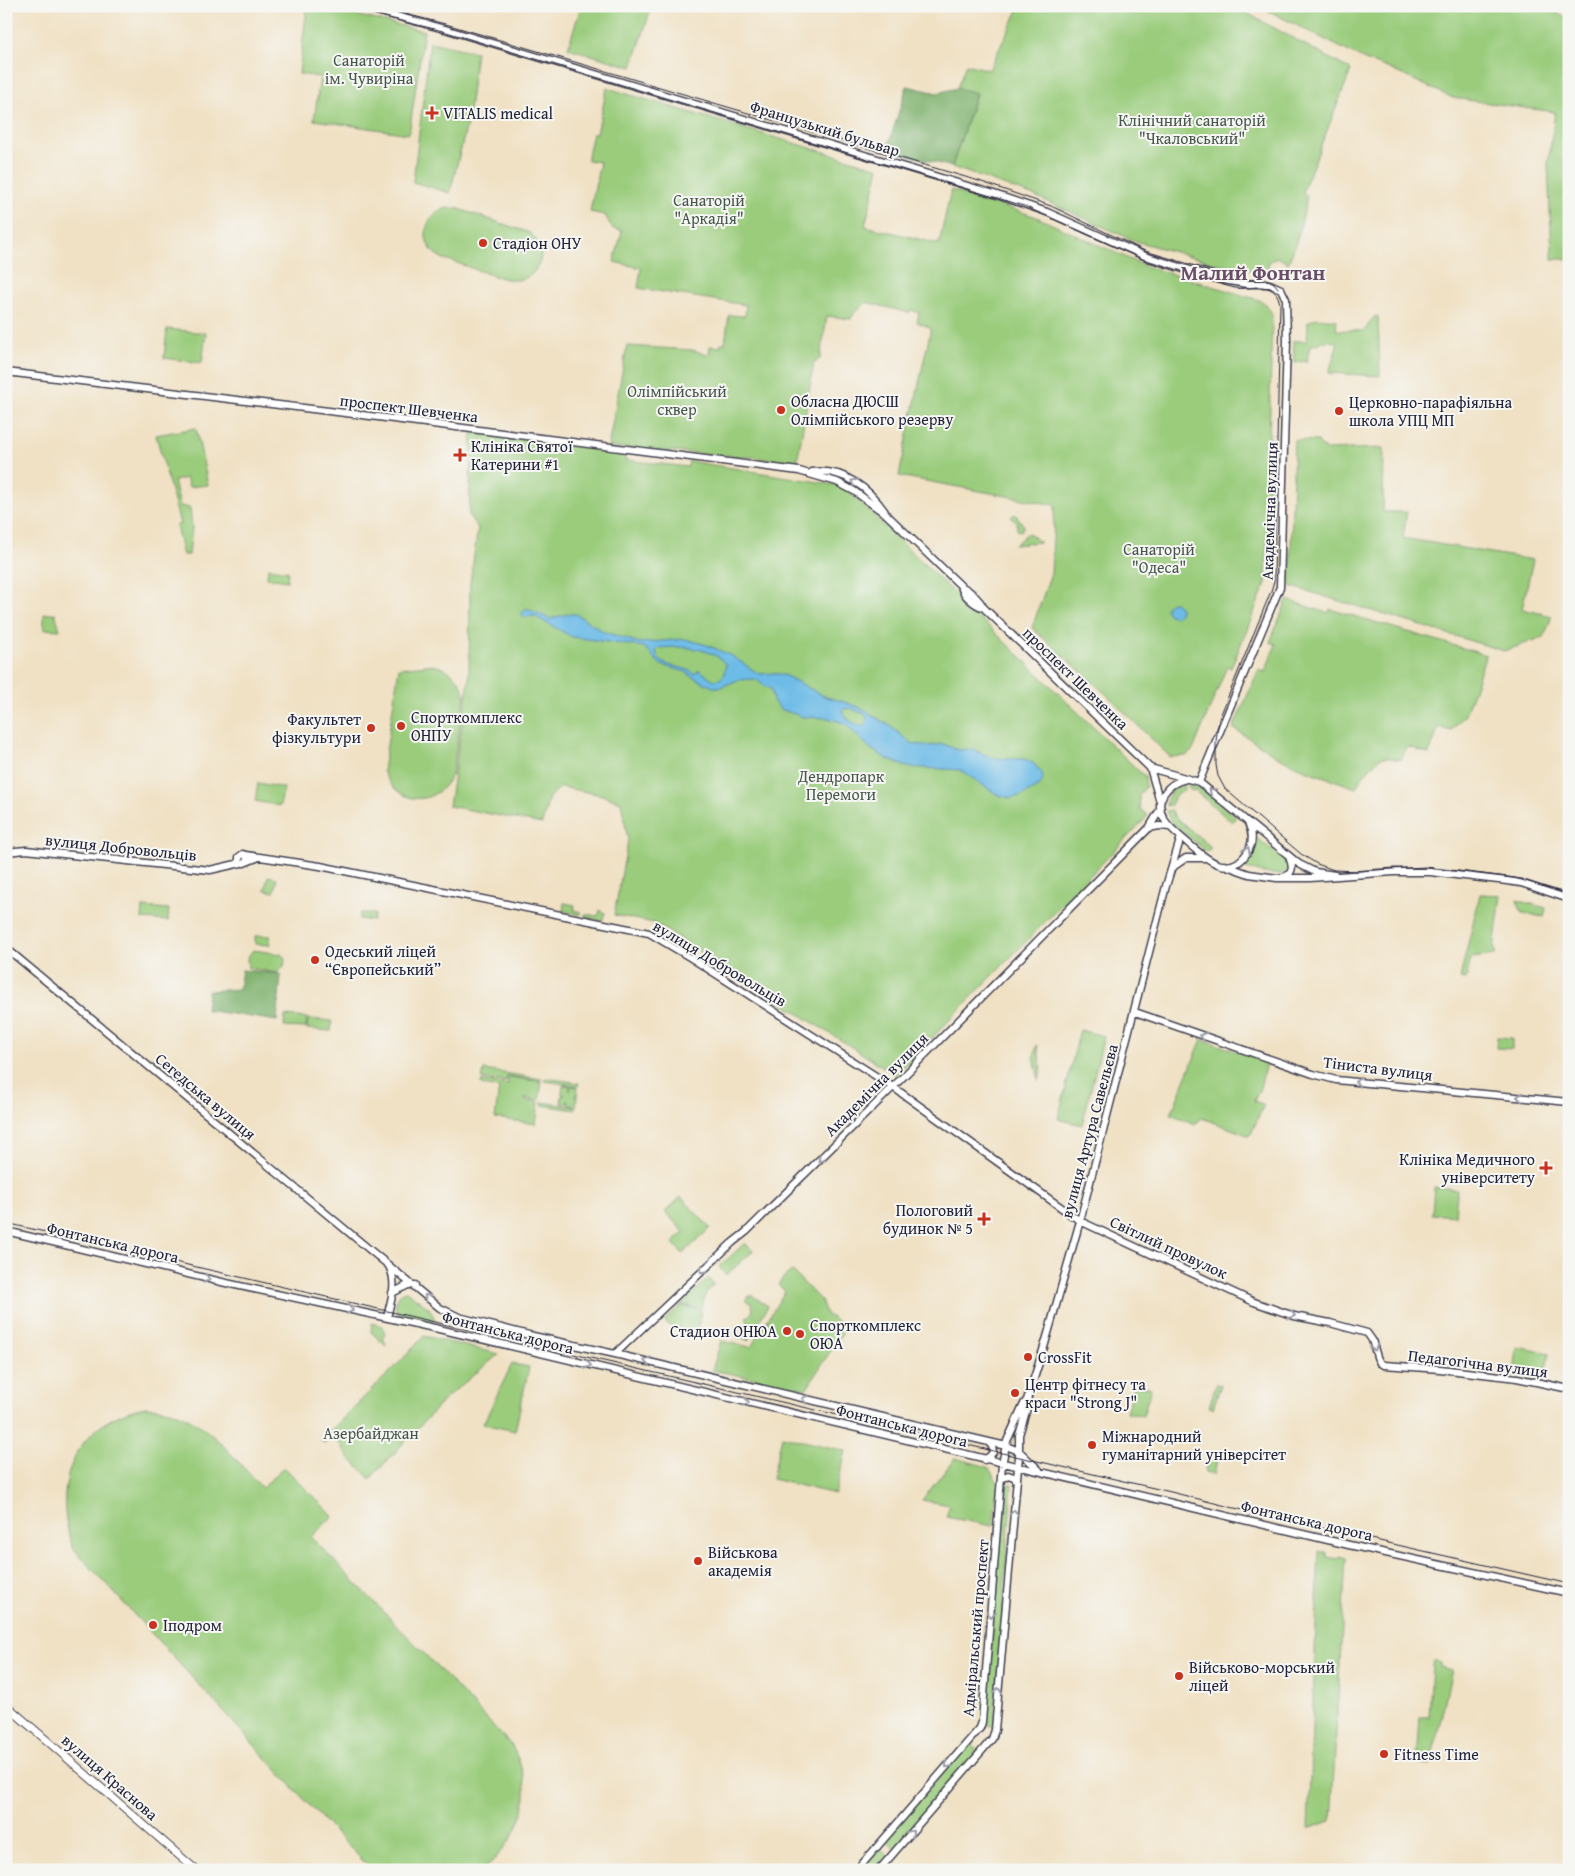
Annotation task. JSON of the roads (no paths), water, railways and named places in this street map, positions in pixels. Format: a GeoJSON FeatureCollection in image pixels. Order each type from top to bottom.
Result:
{"type":"FeatureCollection","features":[{"type":"Feature","properties":{"kind":"main road","name":"Французький бульвар"},"geometry":{"type":"LineString","coordinates":[[358,6],[448,30],[991,193],[1047,212],[1145,256],[1223,280],[1279,287]]}},
{"type":"Feature","properties":{"kind":"main road","name":"Академічна вулиця"},"geometry":{"type":"LineString","coordinates":[[1199,782],[1280,587],[1287,341],[1286,299],[1279,287]]}},
{"type":"Feature","properties":{"kind":"main road","name":"проспект Шевченка"},"geometry":{"type":"LineString","coordinates":[[6,372],[370,416],[809,473],[844,485],[887,515],[961,586],[962,591],[977,606],[984,608],[1150,768],[1163,773],[1191,778],[1199,782],[1288,856],[1306,868],[1335,875]]}},
{"type":"Feature","properties":{"kind":"main road"},"geometry":{"type":"LineString","coordinates":[[1150,768],[1163,818],[1181,837],[1214,864],[1224,865],[1249,874],[1277,878],[1430,872],[1521,883],[1569,899]]}},
{"type":"Feature","properties":{"kind":"main road","name":"Академічна вулиця"},"geometry":{"type":"LineString","coordinates":[[615,1354],[746,1232],[893,1088],[1149,828],[1165,791],[1171,785],[1191,778]]}},
{"type":"Feature","properties":{"kind":"main road"},"geometry":{"type":"LineString","coordinates":[[1224,865],[1239,861],[1250,848],[1251,832],[1247,822]]}},
{"type":"Feature","properties":{"kind":"main road"},"geometry":{"type":"LineString","coordinates":[[1149,828],[1159,826],[1170,827]]}},
{"type":"Feature","properties":{"kind":"main road","name":"вулиця Артура Савельєва"},"geometry":{"type":"LineString","coordinates":[[1002,1464],[1006,1446],[1027,1400],[1045,1344],[1080,1221],[1181,837]]}},
{"type":"Feature","properties":{"kind":"main road","name":"вулиця Добровольців"},"geometry":{"type":"LineString","coordinates":[[6,852],[26,850],[210,870],[233,864],[243,859],[260,856],[320,866],[649,933],[893,1088],[1080,1221]]}},
{"type":"Feature","properties":{"kind":"main road"},"geometry":{"type":"LineString","coordinates":[[1277,878],[1285,877],[1291,872],[1292,866],[1288,856]]}},
{"type":"Feature","properties":{"kind":"main road"},"geometry":{"type":"LineString","coordinates":[[1173,866],[1189,857],[1206,858]]}},
{"type":"Feature","properties":{"kind":"main road","name":"Сегедська вулиця"},"geometry":{"type":"LineString","coordinates":[[6,948],[440,1308]]}},
{"type":"Feature","properties":{"kind":"main road","name":"Тіниста вулиця"},"geometry":{"type":"LineString","coordinates":[[1135,1012],[1313,1074],[1336,1080],[1569,1102]]}},
{"type":"Feature","properties":{"kind":"main road","name":"Світлий провулок"},"geometry":{"type":"LineString","coordinates":[[1080,1221],[1246,1298],[1294,1316],[1366,1333],[1372,1340],[1382,1364]]}},
{"type":"Feature","properties":{"kind":"main road","name":"Фонтанська дорога"},"geometry":{"type":"LineString","coordinates":[[6,1231],[898,1437],[984,1460],[1040,1471],[1349,1545],[1569,1593]]}},
{"type":"Feature","properties":{"kind":"main road"},"geometry":{"type":"LineString","coordinates":[[387,1318],[394,1283],[394,1276],[388,1264]]}},
{"type":"Feature","properties":{"kind":"main road"},"geometry":{"type":"LineString","coordinates":[[392,1293],[408,1285],[414,1285]]}},
{"type":"Feature","properties":{"kind":"main road","name":"Фонтанська дорога"},"geometry":{"type":"LineString","coordinates":[[440,1308],[458,1316],[533,1336],[1006,1446],[1020,1451]]}},
{"type":"Feature","properties":{"kind":"main road","name":"Педагогічна вулиця"},"geometry":{"type":"LineString","coordinates":[[1382,1364],[1518,1378],[1569,1389]]}},
{"type":"Feature","properties":{"kind":"main road","name":"вулиця Артура Савельєва"},"geometry":{"type":"LineString","coordinates":[[1018,1467],[1019,1435],[1028,1405],[1027,1400]]}},
{"type":"Feature","properties":{"kind":"main road"},"geometry":{"type":"LineString","coordinates":[[984,1460],[993,1452],[992,1446],[989,1443]]}},
{"type":"Feature","properties":{"kind":"main road"},"geometry":{"type":"LineString","coordinates":[[1020,1451],[1040,1471]]}},
{"type":"Feature","properties":{"kind":"main road","name":"Адміральський проспект"},"geometry":{"type":"LineString","coordinates":[[857,1870],[980,1728],[988,1659],[1002,1464]]}},
{"type":"Feature","properties":{"kind":"main road","name":"Адміральський проспект"},"geometry":{"type":"LineString","coordinates":[[879,1870],[992,1739],[995,1730],[1018,1467]]}},
{"type":"Feature","properties":{"kind":"main road"},"geometry":{"type":"LineString","coordinates":[[1001,1479],[1008,1475],[1017,1481]]}},
{"type":"Feature","properties":{"kind":"main road","name":"вулиця Краснова"},"geometry":{"type":"LineString","coordinates":[[6,1706],[196,1870]]}},
{"type":"Feature","properties":{"kind":"water"},"geometry":{"type":"Polygon","coordinates":[[[1173,602],[1178,604],[1180,609],[1178,614],[1173,616],[1168,614],[1166,609],[1168,604],[1173,602]]]}},
{"type":"Feature","properties":{"kind":"water"},"geometry":{"type":"Polygon","coordinates":[[[526,608],[550,619],[567,614],[576,614],[604,632],[640,643],[685,639],[707,645],[732,656],[759,674],[775,673],[786,676],[826,697],[863,709],[890,726],[911,743],[927,746],[943,744],[958,750],[972,749],[993,758],[1024,759],[1032,762],[1042,773],[1043,779],[1040,786],[1021,796],[1010,798],[998,795],[960,770],[907,767],[887,759],[871,749],[844,723],[828,718],[803,717],[780,709],[773,701],[771,689],[756,679],[738,680],[721,687],[713,687],[686,672],[661,665],[644,647],[572,637],[534,616],[523,617],[522,613],[526,608]],[[658,648],[656,650],[657,656],[664,663],[684,668],[695,674],[699,670],[714,680],[720,679],[724,675],[726,665],[716,656],[697,649],[658,648]],[[850,708],[842,711],[846,717],[855,724],[865,726],[867,717],[850,708]]]}},
{"type":"Feature","properties":{"kind":"tram line"},"geometry":{"type":"LineString","coordinates":[[339,6],[443,31],[1024,206],[1148,262],[1202,279],[1235,288],[1262,287],[1272,290],[1277,296],[1280,305],[1274,581],[1219,719],[1216,741],[1218,776],[1225,789],[1301,854],[1317,864],[1334,870],[1358,871],[1426,867],[1515,878],[1569,894]]}},
{"type":"Feature","properties":{"kind":"tram line"},"geometry":{"type":"LineString","coordinates":[[374,6],[449,25],[979,181],[1051,206],[1145,251],[1243,280],[1266,279],[1274,283],[1278,288]]}},
{"type":"Feature","properties":{"kind":"tram line"},"geometry":{"type":"LineString","coordinates":[[6,1223],[1569,1584]]}},
{"type":"Feature","properties":{"kind":"place","name":"VITALIS medical"},"geometry":{"type":"Point","coordinates":[432,113]}},
{"type":"Feature","properties":{"kind":"place","name":"Стадіон ОНУ"},"geometry":{"type":"Point","coordinates":[483,243]}},
{"type":"Feature","properties":{"kind":"place","name":"Обласна ДЮСШ Олімпійського резерву"},"geometry":{"type":"Point","coordinates":[781,410]}},
{"type":"Feature","properties":{"kind":"place","name":"Церковно-парафіяльна школа УПЦ МП"},"geometry":{"type":"Point","coordinates":[1339,411]}},
{"type":"Feature","properties":{"kind":"place","name":"Клініка Святої Катерини #1"},"geometry":{"type":"Point","coordinates":[460,455]}},
{"type":"Feature","properties":{"kind":"place","name":"Спорткомплекс ОНПУ"},"geometry":{"type":"Point","coordinates":[401,726]}},
{"type":"Feature","properties":{"kind":"place","name":"Факультет фізкультури"},"geometry":{"type":"Point","coordinates":[371,728]}},
{"type":"Feature","properties":{"kind":"place","name":"Одеський ліцей “Європейський”"},"geometry":{"type":"Point","coordinates":[315,960]}},
{"type":"Feature","properties":{"kind":"place","name":"Клініка Медичного університету"},"geometry":{"type":"Point","coordinates":[1546,1168]}},
{"type":"Feature","properties":{"kind":"place","name":"Пологовий будинок № 5"},"geometry":{"type":"Point","coordinates":[984,1219]}},
{"type":"Feature","properties":{"kind":"place","name":"Стадион ОНЮА"},"geometry":{"type":"Point","coordinates":[787,1331]}},
{"type":"Feature","properties":{"kind":"place","name":"Спорткомплекс ОЮА"},"geometry":{"type":"Point","coordinates":[800,1334]}},
{"type":"Feature","properties":{"kind":"place","name":"CrossFit"},"geometry":{"type":"Point","coordinates":[1028,1357]}},
{"type":"Feature","properties":{"kind":"place","name":"Центр фітнесу та краси \"Strong J\""},"geometry":{"type":"Point","coordinates":[1015,1393]}},
{"type":"Feature","properties":{"kind":"place","name":"Міжнародний гуманітарний універсітет"},"geometry":{"type":"Point","coordinates":[1092,1445]}},
{"type":"Feature","properties":{"kind":"place","name":"Військова академія"},"geometry":{"type":"Point","coordinates":[698,1561]}},
{"type":"Feature","properties":{"kind":"place","name":"Іподром"},"geometry":{"type":"Point","coordinates":[153,1625]}},
{"type":"Feature","properties":{"kind":"place","name":"Військово-морський ліцей"},"geometry":{"type":"Point","coordinates":[1179,1676]}},
{"type":"Feature","properties":{"kind":"place","name":"Fitness Time"},"geometry":{"type":"Point","coordinates":[1384,1754]}},
{"type":"Feature","properties":{"kind":"district","name":"Малий Фонтан"},"geometry":{"type":"Point","coordinates":[1253,272]}},
{"type":"Feature","properties":{"kind":"park label","name":"Санаторій ім. Чувиріна"},"geometry":{"type":"Point","coordinates":[369,69]}},
{"type":"Feature","properties":{"kind":"park label","name":"Клінічний санаторій \"Чкаловський\""},"geometry":{"type":"Point","coordinates":[1192,129]}},
{"type":"Feature","properties":{"kind":"park label","name":"Санаторій \"Аркадія\""},"geometry":{"type":"Point","coordinates":[709,209]}},
{"type":"Feature","properties":{"kind":"park label","name":"Олімпійський сквер"},"geometry":{"type":"Point","coordinates":[677,400]}},
{"type":"Feature","properties":{"kind":"park label","name":"Санаторій \"Одеса\""},"geometry":{"type":"Point","coordinates":[1159,558]}},
{"type":"Feature","properties":{"kind":"park label","name":"Дендропарк Перемоги"},"geometry":{"type":"Point","coordinates":[841,785]}},
{"type":"Feature","properties":{"kind":"park label","name":"Азербайджан"},"geometry":{"type":"Point","coordinates":[371,1433]}}]}
